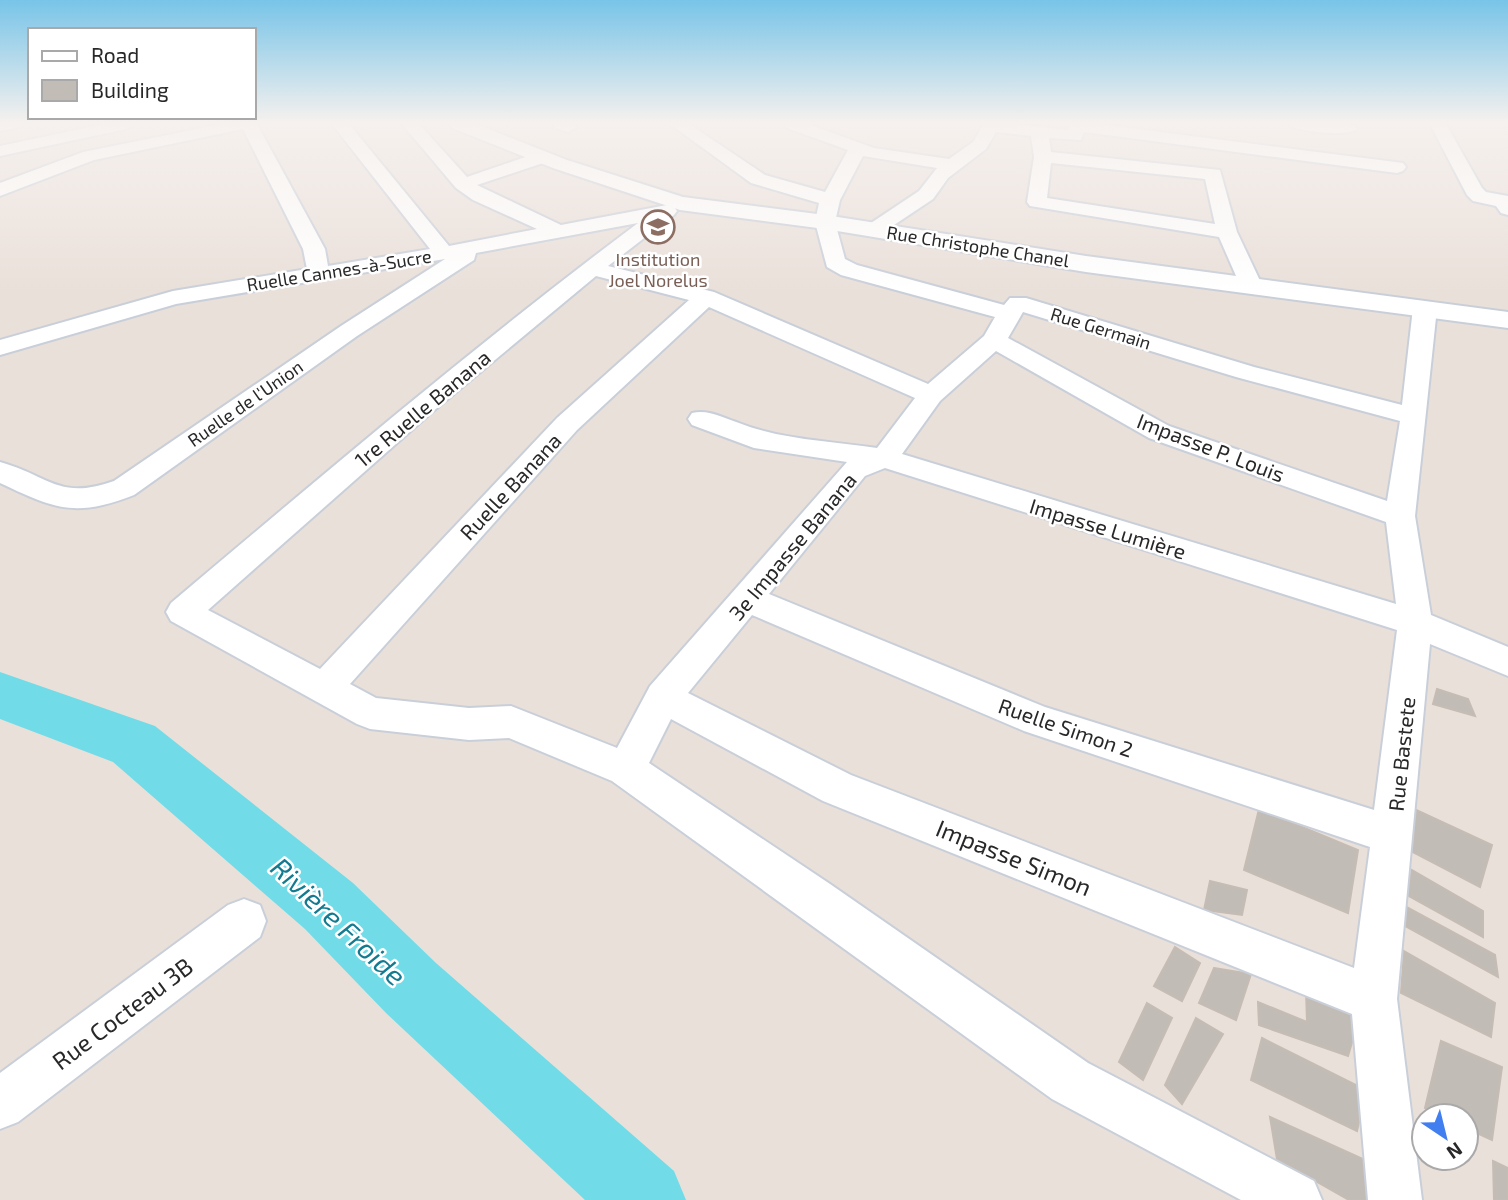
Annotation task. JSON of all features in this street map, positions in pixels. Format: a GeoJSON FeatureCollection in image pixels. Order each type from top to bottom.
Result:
{"type":"FeatureCollection","features":[{"type":"Feature","properties":{"kind":"street"},"geometry":{"type":"LineString","coordinates":[[0,190],[26,180]]}},
{"type":"Feature","properties":{"kind":"street"},"geometry":{"type":"LineString","coordinates":[[277,180],[314,250],[319,274]]}},
{"type":"Feature","properties":{"kind":"street"},"geometry":{"type":"LineString","coordinates":[[385,180],[444,253]]}},
{"type":"Feature","properties":{"kind":"street"},"geometry":{"type":"LineString","coordinates":[[459,180],[480,196],[560,232]]}},
{"type":"Feature","properties":{"kind":"street"},"geometry":{"type":"LineString","coordinates":[[463,184],[475,180]]}},
{"type":"Feature","properties":{"kind":"street","name":"Rue Christophe Chanel"},"geometry":{"type":"LineString","coordinates":[[603,180],[674,207],[827,211],[875,229],[1086,264],[1508,320]]}},
{"type":"Feature","properties":{"kind":"street"},"geometry":{"type":"LineString","coordinates":[[760,180],[827,211],[842,180]]}},
{"type":"Feature","properties":{"kind":"street"},"geometry":{"type":"LineString","coordinates":[[875,229],[926,195],[938,180]]}},
{"type":"Feature","properties":{"kind":"street"},"geometry":{"type":"LineString","coordinates":[[1040,180],[1037,202],[1227,232]]}},
{"type":"Feature","properties":{"kind":"street"},"geometry":{"type":"LineString","coordinates":[[1214,180],[1227,232],[1251,285]]}},
{"type":"Feature","properties":{"kind":"street"},"geometry":{"type":"LineString","coordinates":[[1468,180],[1480,197],[1504,201],[1508,209]]}},
{"type":"Feature","properties":{"kind":"street","name":"Ruelle Cannes-à-Sucre"},"geometry":{"type":"LineString","coordinates":[[0,348],[173,298],[478,247],[674,207]]}},
{"type":"Feature","properties":{"kind":"street","name":"1re Ruelle Banana"},"geometry":{"type":"LineString","coordinates":[[325,687],[183,612],[334,481],[590,268],[674,207]]}},
{"type":"Feature","properties":{"kind":"street","name":"Rue Germain"},"geometry":{"type":"LineString","coordinates":[[827,211],[835,262],[1001,327],[1018,303],[1245,372],[1414,416]]}},
{"type":"Feature","properties":{"kind":"street","name":"Ruelle de l'Union"},"geometry":{"type":"LineString","coordinates":[[0,471],[65,501],[91,501],[124,488],[326,346],[478,247]]}},
{"type":"Feature","properties":{"kind":"street"},"geometry":{"type":"LineString","coordinates":[[590,268],[706,297],[931,395]]}},
{"type":"Feature","properties":{"kind":"street","name":"Ruelle Banana"},"geometry":{"type":"LineString","coordinates":[[325,687],[567,424],[706,297]]}},
{"type":"Feature","properties":{"kind":"street","name":"Rue Bastete"},"geometry":{"type":"LineString","coordinates":[[1395,1200],[1374,999],[1415,623],[1400,516],[1425,308]]}},
{"type":"Feature","properties":{"kind":"street","name":"3e Impasse Banana"},"geometry":{"type":"LineString","coordinates":[[626,769],[663,697],[855,469],[884,458],[931,395],[1001,327]]}},
{"type":"Feature","properties":{"kind":"street","name":"Impasse P. Louis"},"geometry":{"type":"LineString","coordinates":[[1001,327],[1159,432],[1400,516]]}},
{"type":"Feature","properties":{"kind":"street","name":"Impasse Lumière"},"geometry":{"type":"LineString","coordinates":[[702,419],[754,439],[884,458],[1415,623],[1508,662]]}},
{"type":"Feature","properties":{"kind":"street","name":"Ruelle Simon 2"},"geometry":{"type":"LineString","coordinates":[[747,599],[1037,720],[1392,835]]}},
{"type":"Feature","properties":{"kind":"street"},"geometry":{"type":"LineString","coordinates":[[325,687],[370,713],[469,724],[511,722],[626,769],[815,898],[1070,1081],[1295,1200]]}},
{"type":"Feature","properties":{"kind":"street","name":"Impasse Simon"},"geometry":{"type":"LineString","coordinates":[[663,697],[837,788],[1374,999]]}},
{"type":"Feature","properties":{"kind":"street","name":"Rue Cocteau 3B"},"geometry":{"type":"LineString","coordinates":[[0,1104],[244,921]]}},
{"type":"Feature","properties":{"kind":"building"},"geometry":{"type":"Polygon","coordinates":[[[1437,689],[1468,699],[1475,716],[1433,704],[1437,689]]]}},
{"type":"Feature","properties":{"kind":"building"},"geometry":{"type":"Polygon","coordinates":[[[1259,809],[1358,850],[1348,913],[1244,870],[1259,809]]]}},
{"type":"Feature","properties":{"kind":"building"},"geometry":{"type":"Polygon","coordinates":[[[1414,809],[1492,845],[1480,887],[1405,848],[1414,809]]]}},
{"type":"Feature","properties":{"kind":"building"},"geometry":{"type":"Polygon","coordinates":[[[1412,870],[1483,911],[1483,937],[1407,895],[1412,870]]]}},
{"type":"Feature","properties":{"kind":"building"},"geometry":{"type":"Polygon","coordinates":[[[1210,881],[1247,890],[1242,915],[1204,910],[1210,881]]]}},
{"type":"Feature","properties":{"kind":"building"},"geometry":{"type":"Polygon","coordinates":[[[1399,903],[1495,955],[1498,977],[1396,921],[1399,903]]]}},
{"type":"Feature","properties":{"kind":"building"},"geometry":{"type":"Polygon","coordinates":[[[1175,947],[1200,963],[1182,1001],[1154,986],[1175,947]]]}},
{"type":"Feature","properties":{"kind":"building"},"geometry":{"type":"Polygon","coordinates":[[[1404,951],[1495,1003],[1491,1037],[1401,993],[1404,951]]]}},
{"type":"Feature","properties":{"kind":"building"},"geometry":{"type":"Polygon","coordinates":[[[1214,968],[1251,974],[1236,1020],[1199,1003],[1214,968]]]}},
{"type":"Feature","properties":{"kind":"building"},"geometry":{"type":"Polygon","coordinates":[[[1306,991],[1359,1019],[1348,1056],[1259,1025],[1258,1002],[1307,1022],[1306,991]]]}},
{"type":"Feature","properties":{"kind":"building"},"geometry":{"type":"Polygon","coordinates":[[[1147,1003],[1172,1018],[1143,1080],[1119,1062],[1147,1003]]]}},
{"type":"Feature","properties":{"kind":"building"},"geometry":{"type":"Polygon","coordinates":[[[1196,1018],[1223,1034],[1182,1104],[1165,1085],[1196,1018]]]}},
{"type":"Feature","properties":{"kind":"building"},"geometry":{"type":"Polygon","coordinates":[[[1262,1038],[1366,1090],[1357,1131],[1251,1080],[1262,1038]]]}},
{"type":"Feature","properties":{"kind":"building"},"geometry":{"type":"Polygon","coordinates":[[[1441,1041],[1502,1067],[1492,1140],[1480,1134],[1480,1102],[1426,1102],[1441,1041]]]}},
{"type":"Feature","properties":{"kind":"building"},"geometry":{"type":"Polygon","coordinates":[[[1270,1117],[1367,1161],[1366,1200],[1349,1200],[1277,1159],[1270,1117]]]}},
{"type":"Feature","properties":{"kind":"building"},"geometry":{"type":"Polygon","coordinates":[[[1493,1161],[1508,1168],[1508,1200],[1494,1200],[1493,1161]]]}},
{"type":"Feature","properties":{"kind":"waterway","name":"Rivière Froide"},"geometry":{"type":"LineString","coordinates":[[0,695],[134,744],[329,906],[411,988],[645,1200]]}},
{"type":"Feature","properties":{"kind":"place","name":"Institution Joel Norelus"},"geometry":{"type":"Point","coordinates":[658,227]}}]}
